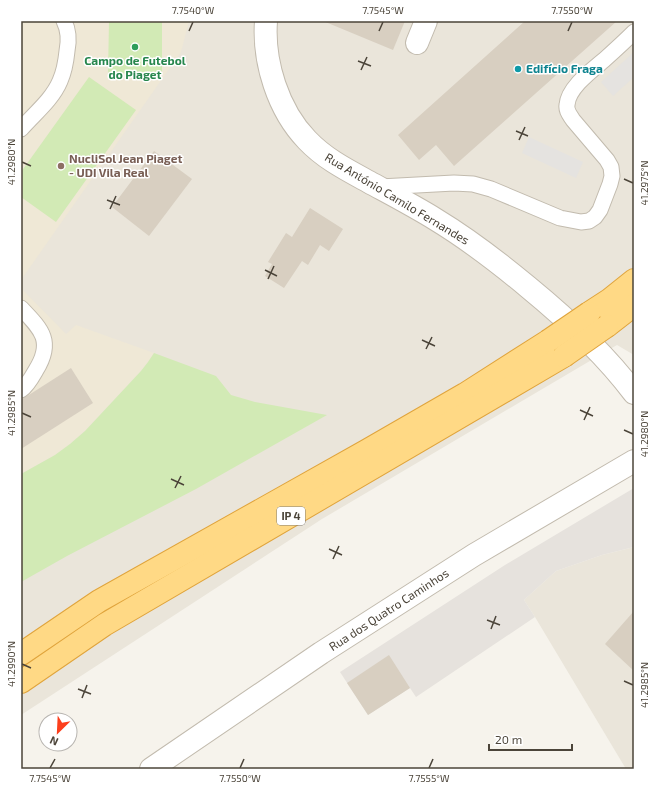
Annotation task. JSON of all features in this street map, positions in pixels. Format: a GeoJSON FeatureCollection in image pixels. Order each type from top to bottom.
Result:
{"type":"FeatureCollection","features":[{"type":"Feature","properties":{"kind":"highway","name":"IP 4"},"geometry":{"type":"LineString","coordinates":[[21,654],[99,601],[459,398],[609,300],[634,280]]}},
{"type":"Feature","properties":{"kind":"highway","name":"IP 4"},"geometry":{"type":"LineString","coordinates":[[21,682],[104,625],[564,356],[634,305]]}},
{"type":"Feature","properties":{"kind":"street","name":"Rua António Camilo Fernandes"},"geometry":{"type":"LineString","coordinates":[[266,21],[265,32],[270,68],[282,103],[298,130],[308,141],[321,154],[434,219],[456,233],[512,274],[563,316],[606,358],[634,393]]}},
{"type":"Feature","properties":{"kind":"street"},"geometry":{"type":"LineString","coordinates":[[417,43],[426,21]]}},
{"type":"Feature","properties":{"kind":"street","name":"Rua dos Quatro Caminhos"},"geometry":{"type":"LineString","coordinates":[[151,769],[321,653],[474,555],[634,461]]}},
{"type":"Feature","properties":{"kind":"lane"},"geometry":{"type":"LineString","coordinates":[[21,129],[51,96],[59,82],[65,65],[68,43],[67,27],[64,21]]}},
{"type":"Feature","properties":{"kind":"lane"},"geometry":{"type":"LineString","coordinates":[[379,187],[454,183],[473,184],[491,189],[560,218],[581,222],[589,221],[596,217],[610,184],[612,176],[611,167],[607,160],[573,120],[566,107],[567,101],[579,83],[634,32]]}},
{"type":"Feature","properties":{"kind":"lane"},"geometry":{"type":"LineString","coordinates":[[21,308],[36,324],[44,337],[45,350],[41,362],[32,377],[21,390]]}},
{"type":"Feature","properties":{"kind":"shaded area"},"geometry":{"type":"Polygon","coordinates":[[[21,21],[634,21],[634,355],[617,345],[322,519],[21,715],[21,21]]]}},
{"type":"Feature","properties":{"kind":"shaded area","name":"NucliSol Jean Piaget - UDI Vila Real"},"geometry":{"type":"Polygon","coordinates":[[[21,21],[189,21],[181,52],[21,280],[21,21]]]}},
{"type":"Feature","properties":{"kind":"shaded area"},"geometry":{"type":"Polygon","coordinates":[[[634,52],[634,77],[613,96],[601,82],[634,52]]]}},
{"type":"Feature","properties":{"kind":"shaded area"},"geometry":{"type":"Polygon","coordinates":[[[529,137],[583,162],[576,178],[522,153],[529,137]]]}},
{"type":"Feature","properties":{"kind":"shaded area"},"geometry":{"type":"Polygon","coordinates":[[[21,288],[66,334],[76,325],[154,353],[141,371],[85,431],[55,455],[21,474],[21,288]]]}},
{"type":"Feature","properties":{"kind":"shaded area"},"geometry":{"type":"Polygon","coordinates":[[[634,488],[634,547],[602,555],[556,571],[524,600],[535,617],[416,697],[410,688],[368,715],[340,672],[505,565],[634,488]]]}},
{"type":"Feature","properties":{"kind":"shaded area"},"geometry":{"type":"Polygon","coordinates":[[[634,547],[634,769],[626,769],[524,600],[556,571],[602,555],[634,547]]]}},
{"type":"Feature","properties":{"kind":"green space","name":"Campo de Futebol do Piaget"},"geometry":{"type":"Polygon","coordinates":[[[109,21],[162,21],[162,74],[108,73],[109,21]]]}},
{"type":"Feature","properties":{"kind":"green space"},"geometry":{"type":"Polygon","coordinates":[[[89,77],[136,110],[56,222],[21,197],[21,172],[89,77]]]}},
{"type":"Feature","properties":{"kind":"green space"},"geometry":{"type":"Polygon","coordinates":[[[154,353],[216,376],[231,395],[255,402],[327,415],[196,489],[67,556],[21,582],[21,474],[55,455],[85,431],[141,371],[154,353]]]}},
{"type":"Feature","properties":{"kind":"building"},"geometry":{"type":"Polygon","coordinates":[[[323,21],[405,21],[393,50],[323,21]]]}},
{"type":"Feature","properties":{"kind":"building"},"geometry":{"type":"Polygon","coordinates":[[[525,21],[617,21],[454,166],[436,145],[419,160],[398,135],[525,21]]]}},
{"type":"Feature","properties":{"kind":"building"},"geometry":{"type":"Polygon","coordinates":[[[154,151],[192,179],[149,236],[112,207],[154,151]]]}},
{"type":"Feature","properties":{"kind":"building"},"geometry":{"type":"Polygon","coordinates":[[[310,208],[343,229],[329,251],[320,245],[308,265],[302,261],[284,288],[265,276],[272,264],[268,262],[286,233],[292,237],[310,208]]]}},
{"type":"Feature","properties":{"kind":"building"},"geometry":{"type":"Polygon","coordinates":[[[71,368],[93,403],[21,449],[21,400],[71,368]]]}},
{"type":"Feature","properties":{"kind":"building"},"geometry":{"type":"Polygon","coordinates":[[[634,611],[634,671],[605,644],[634,611]]]}},
{"type":"Feature","properties":{"kind":"building"},"geometry":{"type":"Polygon","coordinates":[[[389,655],[410,688],[368,715],[347,683],[389,655]]]}},
{"type":"Feature","properties":{"kind":"place","name":"Campo de Futebol do Piaget"},"geometry":{"type":"Point","coordinates":[135,47]}},
{"type":"Feature","properties":{"kind":"place","name":"Edifício Fraga"},"geometry":{"type":"Point","coordinates":[518,69]}},
{"type":"Feature","properties":{"kind":"place","name":"NucliSol Jean Piaget - UDI Vila Real"},"geometry":{"type":"Point","coordinates":[61,166]}}]}
